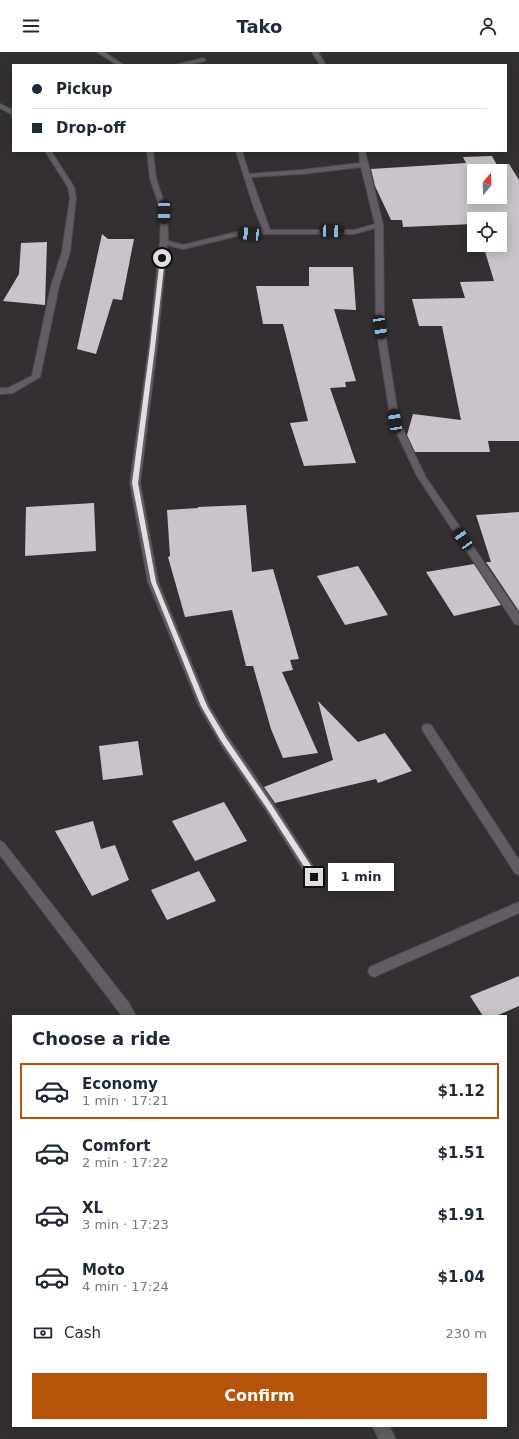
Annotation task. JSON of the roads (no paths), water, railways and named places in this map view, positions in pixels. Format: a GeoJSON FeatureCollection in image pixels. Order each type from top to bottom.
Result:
{"type":"FeatureCollection","features":[{"type":"Feature","properties":{"kind":"street"},"geometry":{"type":"LineString","coordinates":[[100,52],[120,64]]}},
{"type":"Feature","properties":{"kind":"street"},"geometry":{"type":"LineString","coordinates":[[191,64],[204,63],[200,52]]}},
{"type":"Feature","properties":{"kind":"street"},"geometry":{"type":"LineString","coordinates":[[315,52],[322,64]]}},
{"type":"Feature","properties":{"kind":"street"},"geometry":{"type":"LineString","coordinates":[[0,106],[12,112]]}},
{"type":"Feature","properties":{"kind":"street"},"geometry":{"type":"LineString","coordinates":[[0,391],[10,391],[36,377],[55,286],[66,252],[72,205],[71,187],[49,152]]}},
{"type":"Feature","properties":{"kind":"street"},"geometry":{"type":"LineString","coordinates":[[150,152],[153,178],[164,212],[164,242],[153,347],[135,483],[153,582],[204,706],[224,740],[269,806],[314,877]]}},
{"type":"Feature","properties":{"kind":"street"},"geometry":{"type":"LineString","coordinates":[[239,152],[256,205],[267,232]]}},
{"type":"Feature","properties":{"kind":"street"},"geometry":{"type":"LineString","coordinates":[[362,152],[379,225],[380,327],[395,421],[421,476],[519,622]]}},
{"type":"Feature","properties":{"kind":"street"},"geometry":{"type":"LineString","coordinates":[[247,176],[269,172],[301,172],[364,165]]}},
{"type":"Feature","properties":{"kind":"street"},"geometry":{"type":"LineString","coordinates":[[164,242],[183,247],[237,234],[267,232],[354,232],[379,225]]}},
{"type":"Feature","properties":{"kind":"street"},"geometry":{"type":"LineString","coordinates":[[427,728],[519,870]]}},
{"type":"Feature","properties":{"kind":"street"},"geometry":{"type":"LineString","coordinates":[[0,846],[128,1015]]}},
{"type":"Feature","properties":{"kind":"street"},"geometry":{"type":"LineString","coordinates":[[374,971],[519,907]]}},
{"type":"Feature","properties":{"kind":"street"},"geometry":{"type":"LineString","coordinates":[[381,1427],[388,1439]]}}]}
